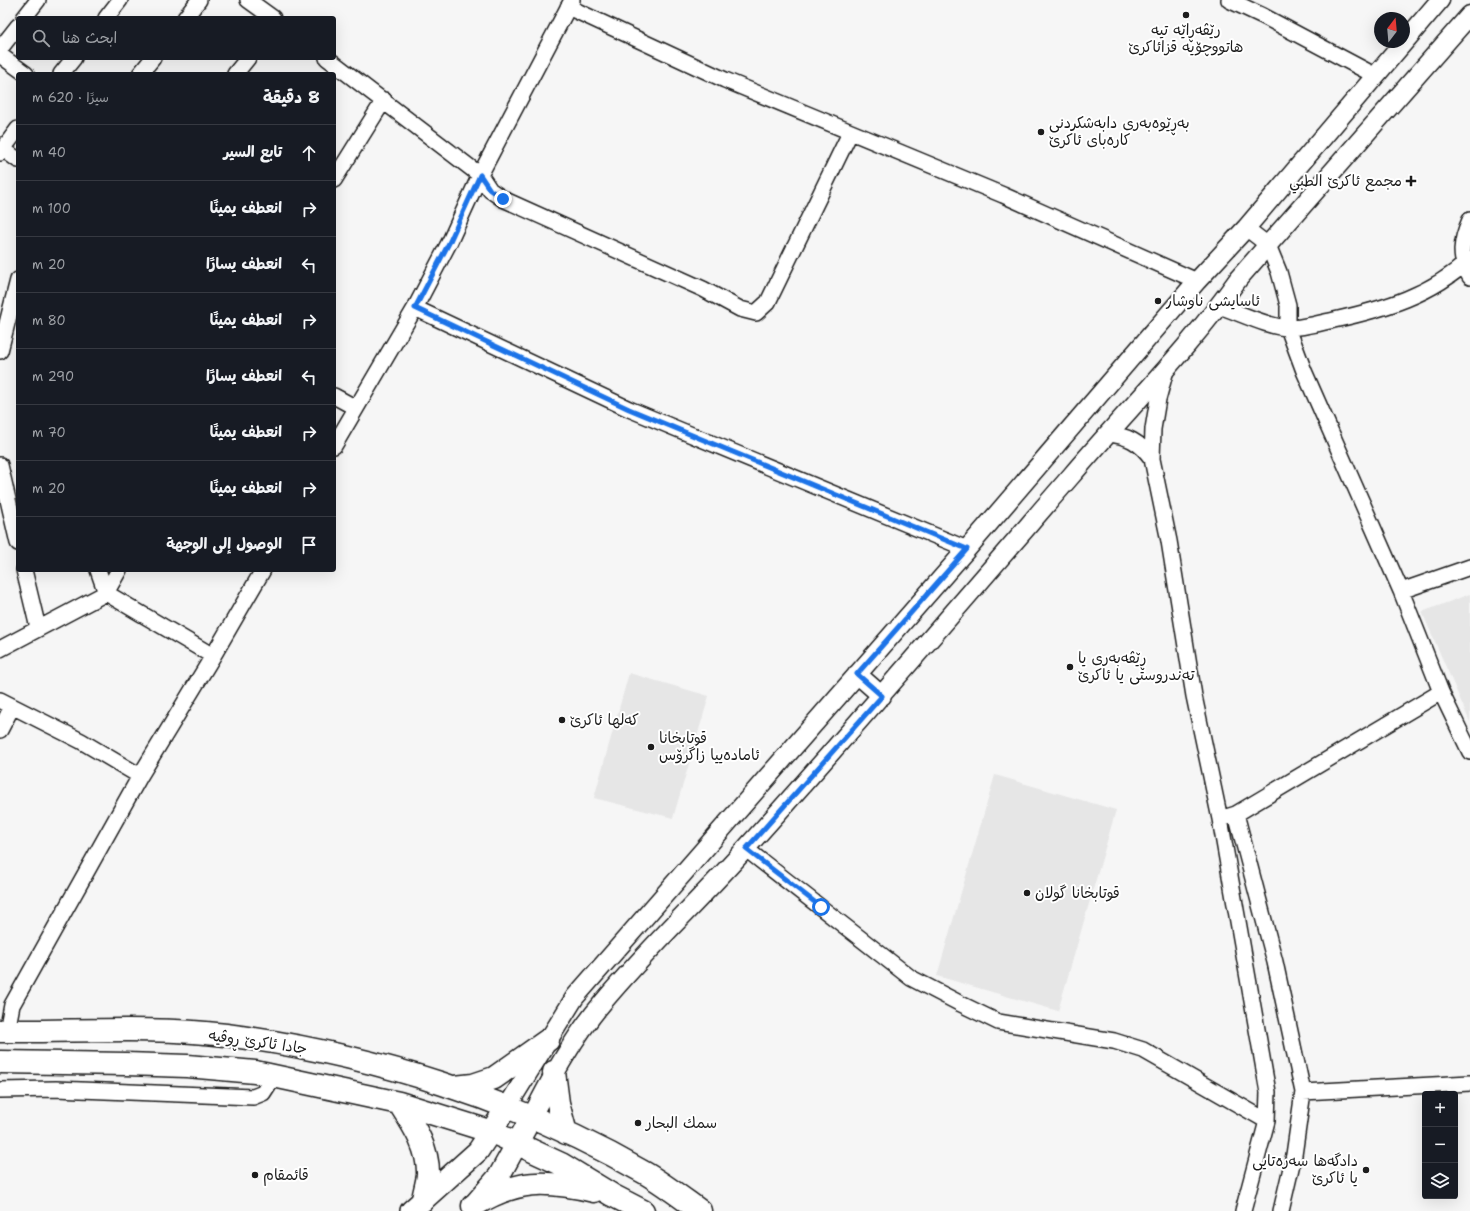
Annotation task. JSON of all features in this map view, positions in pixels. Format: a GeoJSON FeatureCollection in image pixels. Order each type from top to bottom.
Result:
{"type":"FeatureCollection","features":[{"type":"Feature","properties":{"kind":"highway","name":"جادا ئاکرێ ڕوڤیە"},"geometry":{"type":"LineString","coordinates":[[3,1031],[165,1031],[225,1035],[320,1051],[378,1065],[453,1088],[507,1107],[566,1133],[646,1173],[700,1211]]}},
{"type":"Feature","properties":{"kind":"highway"},"geometry":{"type":"LineString","coordinates":[[453,1088],[473,1085],[494,1078],[548,1040]]}},
{"type":"Feature","properties":{"kind":"highway","name":"جادا ئاکرێ ڕوڤیە"},"geometry":{"type":"LineString","coordinates":[[0,1062],[187,1066],[255,1072],[399,1103],[492,1132],[561,1164],[612,1195]]}},
{"type":"Feature","properties":{"kind":"highway"},"geometry":{"type":"LineString","coordinates":[[554,1072],[558,1103],[566,1133]]}},
{"type":"Feature","properties":{"kind":"highway"},"geometry":{"type":"LineString","coordinates":[[399,1103],[418,1133],[424,1152],[428,1175],[417,1206]]}},
{"type":"Feature","properties":{"kind":"highway"},"geometry":{"type":"LineString","coordinates":[[470,1209],[489,1196],[507,1189],[537,1183],[562,1184],[612,1195],[643,1211]]}},
{"type":"Feature","properties":{"kind":"main road"},"geometry":{"type":"LineString","coordinates":[[417,1206],[478,1150],[492,1132],[507,1107]]}},
{"type":"Feature","properties":{"kind":"main road"},"geometry":{"type":"LineString","coordinates":[[470,1209],[500,1176],[531,1118]]}},
{"type":"Feature","properties":{"kind":"street"},"geometry":{"type":"LineString","coordinates":[[26,16],[38,0]]}},
{"type":"Feature","properties":{"kind":"street"},"geometry":{"type":"LineString","coordinates":[[108,16],[120,0]]}},
{"type":"Feature","properties":{"kind":"street"},"geometry":{"type":"LineString","coordinates":[[187,16],[199,0]]}},
{"type":"Feature","properties":{"kind":"street"},"geometry":{"type":"LineString","coordinates":[[248,0],[270,16]]}},
{"type":"Feature","properties":{"kind":"street"},"geometry":{"type":"LineString","coordinates":[[1229,0],[1376,76]]}},
{"type":"Feature","properties":{"kind":"street"},"geometry":{"type":"LineString","coordinates":[[507,1107],[576,997],[967,549],[1197,282],[1246,228],[1440,0]]}},
{"type":"Feature","properties":{"kind":"street"},"geometry":{"type":"LineString","coordinates":[[336,443],[415,308],[450,241],[480,175],[570,3],[725,80],[1003,195],[1197,282]]}},
{"type":"Feature","properties":{"kind":"street"},"geometry":{"type":"LineString","coordinates":[[531,1118],[554,1072],[604,1001],[746,849],[882,696],[1106,434],[1166,370],[1220,306],[1239,278],[1470,15]]}},
{"type":"Feature","properties":{"kind":"street"},"geometry":{"type":"LineString","coordinates":[[0,49],[16,29]]}},
{"type":"Feature","properties":{"kind":"street"},"geometry":{"type":"LineString","coordinates":[[0,55],[23,72]]}},
{"type":"Feature","properties":{"kind":"street"},"geometry":{"type":"LineString","coordinates":[[63,72],[72,60]]}},
{"type":"Feature","properties":{"kind":"street"},"geometry":{"type":"LineString","coordinates":[[142,72],[151,60]]}},
{"type":"Feature","properties":{"kind":"street"},"geometry":{"type":"LineString","coordinates":[[236,72],[246,60]]}},
{"type":"Feature","properties":{"kind":"street"},"geometry":{"type":"LineString","coordinates":[[330,60],[384,100],[480,175],[490,190],[503,199],[703,289],[740,309],[756,313],[768,302],[850,133]]}},
{"type":"Feature","properties":{"kind":"street"},"geometry":{"type":"LineString","coordinates":[[336,177],[384,100]]}},
{"type":"Feature","properties":{"kind":"street"},"geometry":{"type":"LineString","coordinates":[[16,132],[1,151],[16,159]]}},
{"type":"Feature","properties":{"kind":"street"},"geometry":{"type":"LineString","coordinates":[[1220,306],[1264,322],[1288,328],[1375,311],[1410,299],[1468,267],[1463,239],[1470,220]]}},
{"type":"Feature","properties":{"kind":"street"},"geometry":{"type":"LineString","coordinates":[[1246,228],[1268,245],[1279,272],[1286,298],[1288,328],[1328,428],[1401,591],[1441,692],[1470,752]]}},
{"type":"Feature","properties":{"kind":"street"},"geometry":{"type":"LineString","coordinates":[[0,351],[13,323],[16,297]]}},
{"type":"Feature","properties":{"kind":"street"},"geometry":{"type":"LineString","coordinates":[[415,308],[629,409],[967,549]]}},
{"type":"Feature","properties":{"kind":"street"},"geometry":{"type":"LineString","coordinates":[[1166,370],[1156,414],[1152,459],[1169,542],[1194,696],[1220,819],[1248,987],[1263,1057],[1268,1092],[1267,1121],[1243,1211]]}},
{"type":"Feature","properties":{"kind":"street"},"geometry":{"type":"LineString","coordinates":[[336,397],[356,408]]}},
{"type":"Feature","properties":{"kind":"street"},"geometry":{"type":"LineString","coordinates":[[1106,434],[1120,435],[1133,440],[1144,448],[1152,459]]}},
{"type":"Feature","properties":{"kind":"street"},"geometry":{"type":"LineString","coordinates":[[0,465],[16,534]]}},
{"type":"Feature","properties":{"kind":"street"},"geometry":{"type":"LineString","coordinates":[[1401,591],[1470,566]]}},
{"type":"Feature","properties":{"kind":"street"},"geometry":{"type":"LineString","coordinates":[[24,572],[38,628]]}},
{"type":"Feature","properties":{"kind":"street"},"geometry":{"type":"LineString","coordinates":[[99,572],[106,593],[213,656]]}},
{"type":"Feature","properties":{"kind":"street"},"geometry":{"type":"LineString","coordinates":[[0,649],[106,593],[118,572]]}},
{"type":"Feature","properties":{"kind":"street"},"geometry":{"type":"LineString","coordinates":[[3,1031],[12,1005],[140,776],[262,572]]}},
{"type":"Feature","properties":{"kind":"street"},"geometry":{"type":"LineString","coordinates":[[857,674],[882,696]]}},
{"type":"Feature","properties":{"kind":"street"},"geometry":{"type":"LineString","coordinates":[[1220,819],[1236,814],[1441,692]]}},
{"type":"Feature","properties":{"kind":"street"},"geometry":{"type":"LineString","coordinates":[[0,730],[6,704],[81,741],[140,776]]}},
{"type":"Feature","properties":{"kind":"street"},"geometry":{"type":"LineString","coordinates":[[1236,814],[1275,962],[1303,1092],[1294,1155],[1281,1211]]}},
{"type":"Feature","properties":{"kind":"street"},"geometry":{"type":"LineString","coordinates":[[746,849],[911,978],[948,998],[998,1022],[1114,1040],[1143,1050],[1267,1121]]}},
{"type":"Feature","properties":{"kind":"street"},"geometry":{"type":"LineString","coordinates":[[0,1090],[56,1089],[254,1097],[263,1093],[274,1076]]}},
{"type":"Feature","properties":{"kind":"street"},"geometry":{"type":"LineString","coordinates":[[1303,1092],[1470,1083]]}},
{"type":"Feature","properties":{"kind":"shaded area"},"geometry":{"type":"Polygon","coordinates":[[[1470,594],[1470,722],[1422,612],[1470,594]]]}},
{"type":"Feature","properties":{"kind":"shaded area","name":"قوتابخانا ئامادەییا زاگرۆس"},"geometry":{"type":"Polygon","coordinates":[[[629,673],[709,696],[673,818],[594,798],[629,673]]]}},
{"type":"Feature","properties":{"kind":"shaded area","name":"قوتابخانا گولان"},"geometry":{"type":"Polygon","coordinates":[[[995,775],[1116,810],[1058,1011],[937,976],[995,775]]]}},
{"type":"Feature","properties":{"kind":"place","name":"رێڤەڕاێە تیە هاتووچۆیە قزائاکرێ"},"geometry":{"type":"Point","coordinates":[1186,15]}},
{"type":"Feature","properties":{"kind":"place","name":"بەڕێوەبەری دابەشکردنی کارەبای ئاکرێ"},"geometry":{"type":"Point","coordinates":[1041,132]}},
{"type":"Feature","properties":{"kind":"place","name":"مجمع ئاکرێ الطبي"},"geometry":{"type":"Point","coordinates":[1411,181]}},
{"type":"Feature","properties":{"kind":"place","name":"ئاسايشى ناوشار"},"geometry":{"type":"Point","coordinates":[1158,301]}},
{"type":"Feature","properties":{"kind":"place","name":"ڕێڤەبەری یا تەندروستی یا ئاکرێ"},"geometry":{"type":"Point","coordinates":[1070,667]}},
{"type":"Feature","properties":{"kind":"place","name":"کەلها ئاکرێ"},"geometry":{"type":"Point","coordinates":[562,720]}},
{"type":"Feature","properties":{"kind":"place","name":"قوتابخانا ئامادەییا زاگرۆس"},"geometry":{"type":"Point","coordinates":[651,747]}},
{"type":"Feature","properties":{"kind":"place","name":"قوتابخانا گولان"},"geometry":{"type":"Point","coordinates":[1027,893]}},
{"type":"Feature","properties":{"kind":"place","name":"سمك البحار"},"geometry":{"type":"Point","coordinates":[638,1123]}},
{"type":"Feature","properties":{"kind":"place","name":"دادگەها سەرەتایی یا ئاکرێ"},"geometry":{"type":"Point","coordinates":[1366,1170]}},
{"type":"Feature","properties":{"kind":"place","name":"قائمقام"},"geometry":{"type":"Point","coordinates":[255,1175]}},
{"type":"Feature","properties":{"kind":"route"},"geometry":{"type":"LineString","coordinates":[[503,199],[490,190],[480,175],[450,241],[415,308],[629,409],[967,549],[857,674],[882,696],[746,849],[821,907]]}}]}
